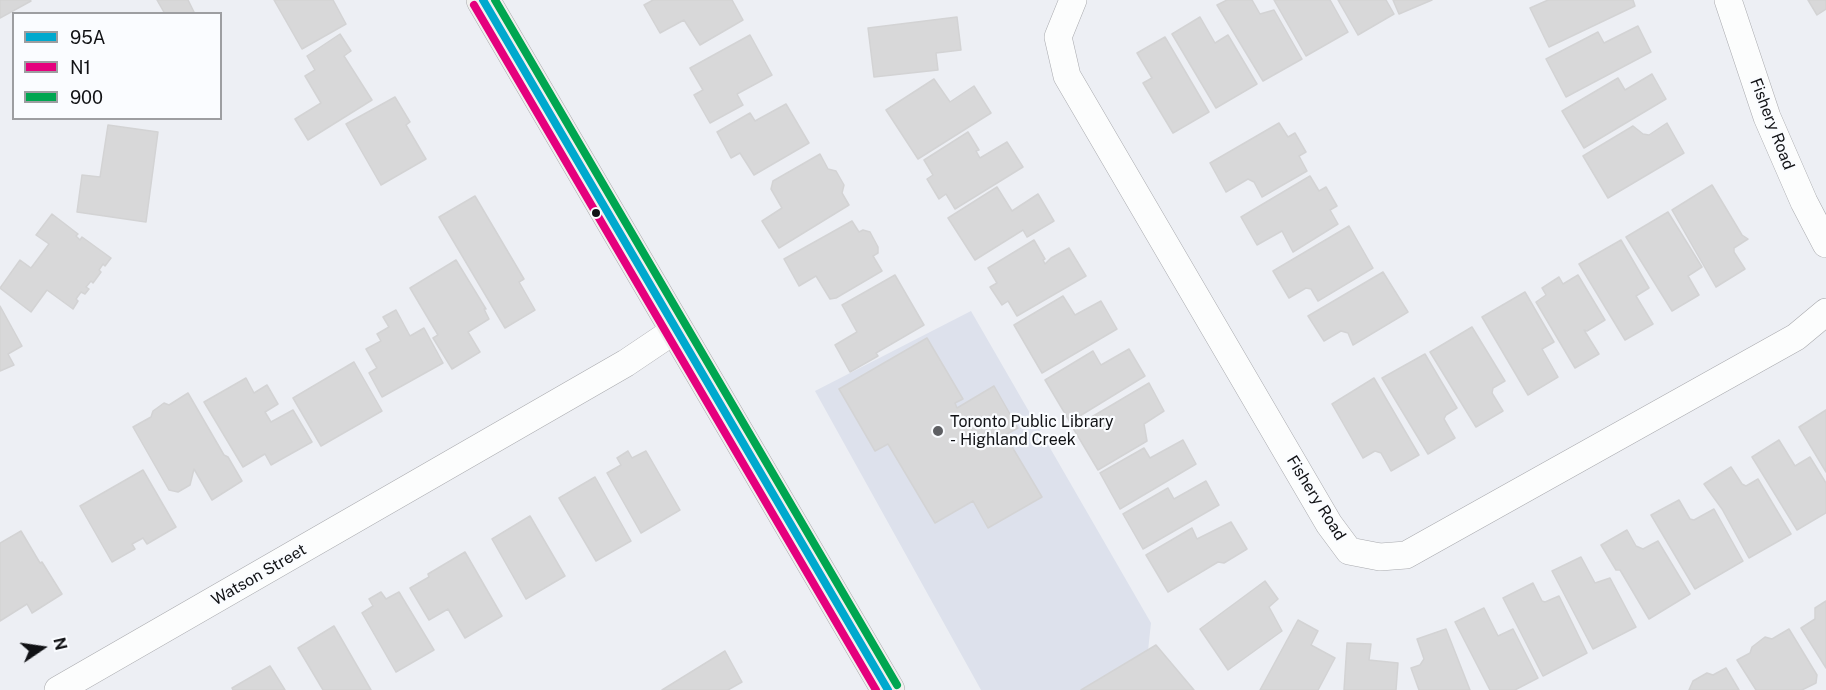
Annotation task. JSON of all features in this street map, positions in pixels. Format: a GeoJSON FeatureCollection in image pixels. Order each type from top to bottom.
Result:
{"type":"FeatureCollection","features":[{"type":"Feature","properties":{"kind":"main road"},"geometry":{"type":"LineString","coordinates":[[483,0],[888,690]]}},
{"type":"Feature","properties":{"kind":"street","name":"Fishery Road"},"geometry":{"type":"LineString","coordinates":[[1073,0],[1058,37],[1067,76],[1329,524],[1349,551],[1380,557],[1406,555],[1796,336],[1826,312]]}},
{"type":"Feature","properties":{"kind":"street","name":"Fishery Road"},"geometry":{"type":"LineString","coordinates":[[1728,0],[1767,117],[1804,202],[1826,244]]}},
{"type":"Feature","properties":{"kind":"street","name":"Watson Street"},"geometry":{"type":"LineString","coordinates":[[58,690],[626,363],[675,330]]}},
{"type":"Feature","properties":{"kind":"shaded area"},"geometry":{"type":"Polygon","coordinates":[[[971,311],[1151,623],[1147,660],[1173,690],[981,690],[815,391],[971,311]]]}},
{"type":"Feature","properties":{"kind":"building"},"geometry":{"type":"Polygon","coordinates":[[[0,0],[30,0],[31,1],[0,18],[0,0]]]}},
{"type":"Feature","properties":{"kind":"building"},"geometry":{"type":"Polygon","coordinates":[[[157,0],[188,0],[194,12],[164,12],[157,0]]]}},
{"type":"Feature","properties":{"kind":"building"},"geometry":{"type":"Polygon","coordinates":[[[274,0],[333,0],[346,24],[302,49],[274,0]]]}},
{"type":"Feature","properties":{"kind":"building"},"geometry":{"type":"Polygon","coordinates":[[[653,0],[732,0],[743,20],[700,45],[684,20],[660,33],[644,5],[653,0]]]}},
{"type":"Feature","properties":{"kind":"building"},"geometry":{"type":"Polygon","coordinates":[[[1227,0],[1252,0],[1260,14],[1274,10],[1302,59],[1263,81],[1217,5],[1227,0]]]}},
{"type":"Feature","properties":{"kind":"building"},"geometry":{"type":"Polygon","coordinates":[[[1274,0],[1330,0],[1348,32],[1306,56],[1274,0]]]}},
{"type":"Feature","properties":{"kind":"building"},"geometry":{"type":"Polygon","coordinates":[[[1338,0],[1386,0],[1394,14],[1358,35],[1338,0]]]}},
{"type":"Feature","properties":{"kind":"building"},"geometry":{"type":"Polygon","coordinates":[[[1393,0],[1432,0],[1399,14],[1393,0]]]}},
{"type":"Feature","properties":{"kind":"building"},"geometry":{"type":"Polygon","coordinates":[[[1548,0],[1633,0],[1635,6],[1549,47],[1530,8],[1548,0]]]}},
{"type":"Feature","properties":{"kind":"building"},"geometry":{"type":"Polygon","coordinates":[[[1808,0],[1826,0],[1826,9],[1817,15],[1808,0]]]}},
{"type":"Feature","properties":{"kind":"building"},"geometry":{"type":"Polygon","coordinates":[[[957,17],[961,50],[936,53],[938,70],[874,77],[868,28],[957,17]]]}},
{"type":"Feature","properties":{"kind":"building"},"geometry":{"type":"Polygon","coordinates":[[[1200,17],[1215,43],[1228,35],[1257,84],[1216,108],[1172,34],[1200,17]]]}},
{"type":"Feature","properties":{"kind":"building"},"geometry":{"type":"Polygon","coordinates":[[[1638,26],[1651,52],[1566,97],[1546,59],[1598,32],[1604,43],[1638,26]]]}},
{"type":"Feature","properties":{"kind":"building"},"geometry":{"type":"Polygon","coordinates":[[[340,34],[351,51],[344,56],[372,100],[308,140],[295,119],[321,103],[305,76],[315,70],[307,56],[340,34]]]}},
{"type":"Feature","properties":{"kind":"building"},"geometry":{"type":"Polygon","coordinates":[[[750,35],[772,75],[737,94],[743,105],[710,123],[694,95],[703,90],[690,68],[750,35]]]}},
{"type":"Feature","properties":{"kind":"building"},"geometry":{"type":"Polygon","coordinates":[[[1165,37],[1209,112],[1173,133],[1143,83],[1152,78],[1137,53],[1165,37]]]}},
{"type":"Feature","properties":{"kind":"building"},"geometry":{"type":"Polygon","coordinates":[[[1652,74],[1666,99],[1584,148],[1562,111],[1618,78],[1625,90],[1652,74]]]}},
{"type":"Feature","properties":{"kind":"building"},"geometry":{"type":"Polygon","coordinates":[[[934,79],[950,102],[974,86],[991,113],[918,159],[886,110],[934,79]]]}},
{"type":"Feature","properties":{"kind":"building"},"geometry":{"type":"Polygon","coordinates":[[[395,97],[410,122],[406,125],[426,159],[381,185],[346,124],[395,97]]]}},
{"type":"Feature","properties":{"kind":"building"},"geometry":{"type":"Polygon","coordinates":[[[786,104],[809,143],[754,175],[740,153],[731,158],[717,132],[750,113],[755,121],[786,104]]]}},
{"type":"Feature","properties":{"kind":"building"},"geometry":{"type":"Polygon","coordinates":[[[1279,123],[1288,137],[1295,133],[1306,152],[1299,156],[1307,171],[1262,197],[1254,182],[1248,179],[1226,192],[1210,163],[1279,123]]]}},
{"type":"Feature","properties":{"kind":"building"},"geometry":{"type":"Polygon","coordinates":[[[1667,123],[1684,153],[1608,198],[1583,156],[1633,126],[1643,134],[1649,135],[1667,123]]]}},
{"type":"Feature","properties":{"kind":"building"},"geometry":{"type":"Polygon","coordinates":[[[108,125],[158,132],[146,222],[77,212],[82,175],[100,177],[108,125]]]}},
{"type":"Feature","properties":{"kind":"building"},"geometry":{"type":"Polygon","coordinates":[[[968,132],[979,150],[976,151],[980,158],[1007,142],[1023,167],[955,209],[946,194],[939,199],[927,179],[933,175],[924,160],[968,132]]]}},
{"type":"Feature","properties":{"kind":"building"},"geometry":{"type":"Polygon","coordinates":[[[820,154],[828,169],[836,171],[844,185],[842,193],[849,205],[779,248],[762,221],[782,208],[771,189],[773,181],[820,154]]]}},
{"type":"Feature","properties":{"kind":"building"},"geometry":{"type":"Polygon","coordinates":[[[1310,176],[1319,191],[1326,187],[1337,206],[1330,210],[1338,224],[1293,252],[1282,231],[1257,245],[1241,217],[1310,176]]]}},
{"type":"Feature","properties":{"kind":"building"},"geometry":{"type":"Polygon","coordinates":[[[1712,185],[1742,235],[1748,239],[1734,248],[1734,252],[1745,269],[1716,287],[1672,210],[1712,185]]]}},
{"type":"Feature","properties":{"kind":"building"},"geometry":{"type":"Polygon","coordinates":[[[997,187],[1012,211],[1038,194],[1054,221],[1027,237],[1023,230],[975,260],[948,218],[997,187]]]}},
{"type":"Feature","properties":{"kind":"building"},"geometry":{"type":"Polygon","coordinates":[[[475,196],[524,279],[519,282],[535,310],[505,328],[439,217],[475,196]]]}},
{"type":"Feature","properties":{"kind":"building"},"geometry":{"type":"Polygon","coordinates":[[[1668,212],[1702,267],[1688,276],[1699,295],[1672,311],[1626,237],[1668,212]]]}},
{"type":"Feature","properties":{"kind":"building"},"geometry":{"type":"Polygon","coordinates":[[[52,214],[78,234],[76,236],[80,240],[82,237],[111,258],[105,266],[103,264],[99,270],[101,272],[93,283],[91,281],[86,287],[89,289],[85,294],[81,292],[73,309],[47,290],[31,312],[0,288],[20,260],[31,268],[49,244],[36,235],[52,214]]]}},
{"type":"Feature","properties":{"kind":"building"},"geometry":{"type":"Polygon","coordinates":[[[852,221],[859,232],[863,230],[870,232],[878,247],[878,253],[873,256],[882,271],[836,298],[830,299],[816,276],[799,286],[784,259],[852,221]]]}},
{"type":"Feature","properties":{"kind":"building"},"geometry":{"type":"Polygon","coordinates":[[[1349,226],[1373,268],[1318,301],[1311,289],[1306,288],[1289,298],[1273,271],[1349,226]]]}},
{"type":"Feature","properties":{"kind":"building"},"geometry":{"type":"Polygon","coordinates":[[[1034,240],[1045,259],[1043,260],[1045,264],[1069,248],[1086,276],[1017,316],[1008,301],[1002,305],[990,287],[997,283],[988,268],[1034,240]]]}},
{"type":"Feature","properties":{"kind":"building"},"geometry":{"type":"Polygon","coordinates":[[[1621,240],[1649,288],[1636,296],[1653,324],[1625,340],[1579,264],[1621,240]]]}},
{"type":"Feature","properties":{"kind":"building"},"geometry":{"type":"Polygon","coordinates":[[[456,260],[486,309],[484,309],[489,319],[468,332],[480,352],[452,369],[433,338],[438,335],[410,288],[456,260]]]}},
{"type":"Feature","properties":{"kind":"building"},"geometry":{"type":"Polygon","coordinates":[[[1383,272],[1408,312],[1353,345],[1348,333],[1341,331],[1324,341],[1308,316],[1383,272]]]}},
{"type":"Feature","properties":{"kind":"building"},"geometry":{"type":"Polygon","coordinates":[[[895,275],[924,325],[876,353],[878,356],[850,372],[835,345],[857,332],[842,305],[895,275]]]}},
{"type":"Feature","properties":{"kind":"building"},"geometry":{"type":"Polygon","coordinates":[[[1578,275],[1605,320],[1587,331],[1584,330],[1599,354],[1575,368],[1536,302],[1546,295],[1542,288],[1559,277],[1563,284],[1578,275]]]}},
{"type":"Feature","properties":{"kind":"building"},"geometry":{"type":"Polygon","coordinates":[[[1525,292],[1554,342],[1542,349],[1558,377],[1528,395],[1482,317],[1525,292]]]}},
{"type":"Feature","properties":{"kind":"building"},"geometry":{"type":"Polygon","coordinates":[[[1063,296],[1075,315],[1101,301],[1117,329],[1042,373],[1014,325],[1063,296]]]}},
{"type":"Feature","properties":{"kind":"building"},"geometry":{"type":"Polygon","coordinates":[[[0,306],[22,346],[8,354],[14,365],[0,371],[0,306]]]}},
{"type":"Feature","properties":{"kind":"building"},"geometry":{"type":"Polygon","coordinates":[[[396,310],[410,336],[424,328],[443,363],[382,397],[369,373],[377,368],[366,349],[381,341],[377,334],[389,327],[383,317],[396,310]]]}},
{"type":"Feature","properties":{"kind":"building"},"geometry":{"type":"Polygon","coordinates":[[[1472,327],[1505,381],[1493,388],[1492,393],[1503,411],[1476,427],[1430,352],[1472,327]]]}},
{"type":"Feature","properties":{"kind":"building","name":"Toronto Public Library - Highland Creek"},"geometry":{"type":"Polygon","coordinates":[[[927,338],[963,399],[955,403],[957,408],[994,386],[1018,428],[1005,435],[1042,497],[988,528],[973,501],[935,523],[888,444],[875,451],[839,389],[927,338]]]}},
{"type":"Feature","properties":{"kind":"building"},"geometry":{"type":"Polygon","coordinates":[[[1129,349],[1145,376],[1070,422],[1045,380],[1093,351],[1101,365],[1129,349]]]}},
{"type":"Feature","properties":{"kind":"building"},"geometry":{"type":"Polygon","coordinates":[[[1425,354],[1457,408],[1444,419],[1455,438],[1428,454],[1382,378],[1425,354]]]}},
{"type":"Feature","properties":{"kind":"building"},"geometry":{"type":"Polygon","coordinates":[[[354,362],[382,411],[321,446],[293,398],[354,362]]]}},
{"type":"Feature","properties":{"kind":"building"},"geometry":{"type":"Polygon","coordinates":[[[246,378],[254,393],[267,385],[278,404],[265,412],[271,422],[293,410],[312,442],[271,465],[265,454],[243,467],[204,402],[246,378]]]}},
{"type":"Feature","properties":{"kind":"building"},"geometry":{"type":"Polygon","coordinates":[[[1374,378],[1419,455],[1391,471],[1381,453],[1375,451],[1363,458],[1332,404],[1374,378]]]}},
{"type":"Feature","properties":{"kind":"building"},"geometry":{"type":"Polygon","coordinates":[[[1149,383],[1164,411],[1144,424],[1147,441],[1098,470],[1073,428],[1149,383]]]}},
{"type":"Feature","properties":{"kind":"building"},"geometry":{"type":"Polygon","coordinates":[[[188,393],[242,481],[212,500],[194,469],[190,485],[178,492],[169,490],[133,427],[151,417],[153,411],[164,403],[169,405],[188,393]]]}},
{"type":"Feature","properties":{"kind":"building"},"geometry":{"type":"Polygon","coordinates":[[[1826,410],[1826,472],[1799,427],[1826,410]]]}},
{"type":"Feature","properties":{"kind":"building"},"geometry":{"type":"Polygon","coordinates":[[[1183,440],[1196,464],[1120,509],[1100,473],[1144,448],[1150,458],[1183,440]]]}},
{"type":"Feature","properties":{"kind":"building"},"geometry":{"type":"Polygon","coordinates":[[[1779,440],[1795,466],[1810,457],[1826,483],[1826,513],[1797,530],[1752,457],[1779,440]]]}},
{"type":"Feature","properties":{"kind":"building"},"geometry":{"type":"Polygon","coordinates":[[[628,451],[632,458],[646,451],[680,510],[641,533],[607,473],[621,465],[617,458],[628,451]]]}},
{"type":"Feature","properties":{"kind":"building"},"geometry":{"type":"Polygon","coordinates":[[[1731,467],[1742,484],[1746,486],[1758,479],[1791,534],[1749,558],[1722,509],[1704,484],[1731,467]]]}},
{"type":"Feature","properties":{"kind":"building"},"geometry":{"type":"Polygon","coordinates":[[[143,470],[176,527],[147,544],[143,538],[132,544],[135,549],[112,562],[80,506],[143,470]]]}},
{"type":"Feature","properties":{"kind":"building"},"geometry":{"type":"Polygon","coordinates":[[[595,477],[631,541],[596,561],[559,498],[595,477]]]}},
{"type":"Feature","properties":{"kind":"building"},"geometry":{"type":"Polygon","coordinates":[[[1206,481],[1219,505],[1143,549],[1123,514],[1168,488],[1174,499],[1206,481]]]}},
{"type":"Feature","properties":{"kind":"building"},"geometry":{"type":"Polygon","coordinates":[[[1679,500],[1690,519],[1694,520],[1714,509],[1743,561],[1695,589],[1651,515],[1679,500]]]}},
{"type":"Feature","properties":{"kind":"building"},"geometry":{"type":"Polygon","coordinates":[[[530,516],[565,576],[526,599],[492,539],[530,516]]]}},
{"type":"Feature","properties":{"kind":"building"},"geometry":{"type":"Polygon","coordinates":[[[1231,522],[1247,549],[1224,563],[1218,562],[1168,592],[1146,555],[1192,528],[1197,539],[1231,522]]]}},
{"type":"Feature","properties":{"kind":"building"},"geometry":{"type":"Polygon","coordinates":[[[1627,530],[1636,546],[1643,549],[1658,541],[1690,594],[1649,619],[1620,570],[1616,570],[1601,545],[1627,530]]]}},
{"type":"Feature","properties":{"kind":"building"},"geometry":{"type":"Polygon","coordinates":[[[21,531],[62,594],[32,613],[27,604],[0,621],[0,543],[21,531]]]}},
{"type":"Feature","properties":{"kind":"building"},"geometry":{"type":"Polygon","coordinates":[[[465,552],[502,616],[465,638],[448,609],[429,620],[410,588],[429,577],[428,574],[465,552]]]}},
{"type":"Feature","properties":{"kind":"building"},"geometry":{"type":"Polygon","coordinates":[[[1581,557],[1595,583],[1610,578],[1636,627],[1593,649],[1552,571],[1581,557]]]}},
{"type":"Feature","properties":{"kind":"building"},"geometry":{"type":"Polygon","coordinates":[[[1265,581],[1278,599],[1269,607],[1282,631],[1228,670],[1200,629],[1265,581]]]}},
{"type":"Feature","properties":{"kind":"building"},"geometry":{"type":"Polygon","coordinates":[[[1533,583],[1542,601],[1545,602],[1559,596],[1587,653],[1543,676],[1503,598],[1533,583]]]}},
{"type":"Feature","properties":{"kind":"building"},"geometry":{"type":"Polygon","coordinates":[[[381,592],[386,599],[399,592],[434,650],[396,672],[362,613],[373,606],[369,599],[381,592]]]}},
{"type":"Feature","properties":{"kind":"building"},"geometry":{"type":"Polygon","coordinates":[[[1826,601],[1826,668],[1801,628],[1815,619],[1815,608],[1826,601]]]}},
{"type":"Feature","properties":{"kind":"building"},"geometry":{"type":"Polygon","coordinates":[[[1484,608],[1498,636],[1513,629],[1538,678],[1515,690],[1490,690],[1455,622],[1484,608]]]}},
{"type":"Feature","properties":{"kind":"building"},"geometry":{"type":"Polygon","coordinates":[[[1298,620],[1318,631],[1311,645],[1335,658],[1318,690],[1260,690],[1298,620]]]}},
{"type":"Feature","properties":{"kind":"building"},"geometry":{"type":"Polygon","coordinates":[[[334,626],[371,690],[323,690],[298,648],[334,626]]]}},
{"type":"Feature","properties":{"kind":"building"},"geometry":{"type":"Polygon","coordinates":[[[1446,629],[1470,690],[1419,690],[1411,668],[1420,665],[1424,659],[1417,639],[1446,629]]]}},
{"type":"Feature","properties":{"kind":"building"},"geometry":{"type":"Polygon","coordinates":[[[1789,629],[1817,675],[1816,683],[1802,690],[1756,690],[1737,660],[1750,653],[1752,647],[1765,637],[1772,639],[1789,629]]]}},
{"type":"Feature","properties":{"kind":"building"},"geometry":{"type":"Polygon","coordinates":[[[1347,643],[1371,644],[1369,660],[1398,663],[1396,690],[1344,690],[1347,643]]]}},
{"type":"Feature","properties":{"kind":"building"},"geometry":{"type":"Polygon","coordinates":[[[1156,645],[1194,690],[1081,690],[1156,645]]]}},
{"type":"Feature","properties":{"kind":"building"},"geometry":{"type":"Polygon","coordinates":[[[725,651],[742,682],[728,690],[662,690],[725,651]]]}},
{"type":"Feature","properties":{"kind":"building"},"geometry":{"type":"Polygon","coordinates":[[[270,666],[285,690],[233,690],[232,688],[270,666]]]}},
{"type":"Feature","properties":{"kind":"building"},"geometry":{"type":"Polygon","coordinates":[[[1726,668],[1739,690],[1689,690],[1693,681],[1707,673],[1713,675],[1726,668]]]}},
{"type":"Feature","properties":{"kind":"transit line","name":"95A"},"geometry":{"type":"LineString","coordinates":[[483,0],[888,690]]}},
{"type":"Feature","properties":{"kind":"transit line","name":"900"},"geometry":{"type":"LineString","coordinates":[[495,0],[897,685]]}},
{"type":"Feature","properties":{"kind":"transit line","name":"N1"},"geometry":{"type":"LineString","coordinates":[[474,5],[876,690]]}},
{"type":"Feature","properties":{"kind":"place","name":"Toronto Public Library - Highland Creek"},"geometry":{"type":"Point","coordinates":[938,431]}}]}
